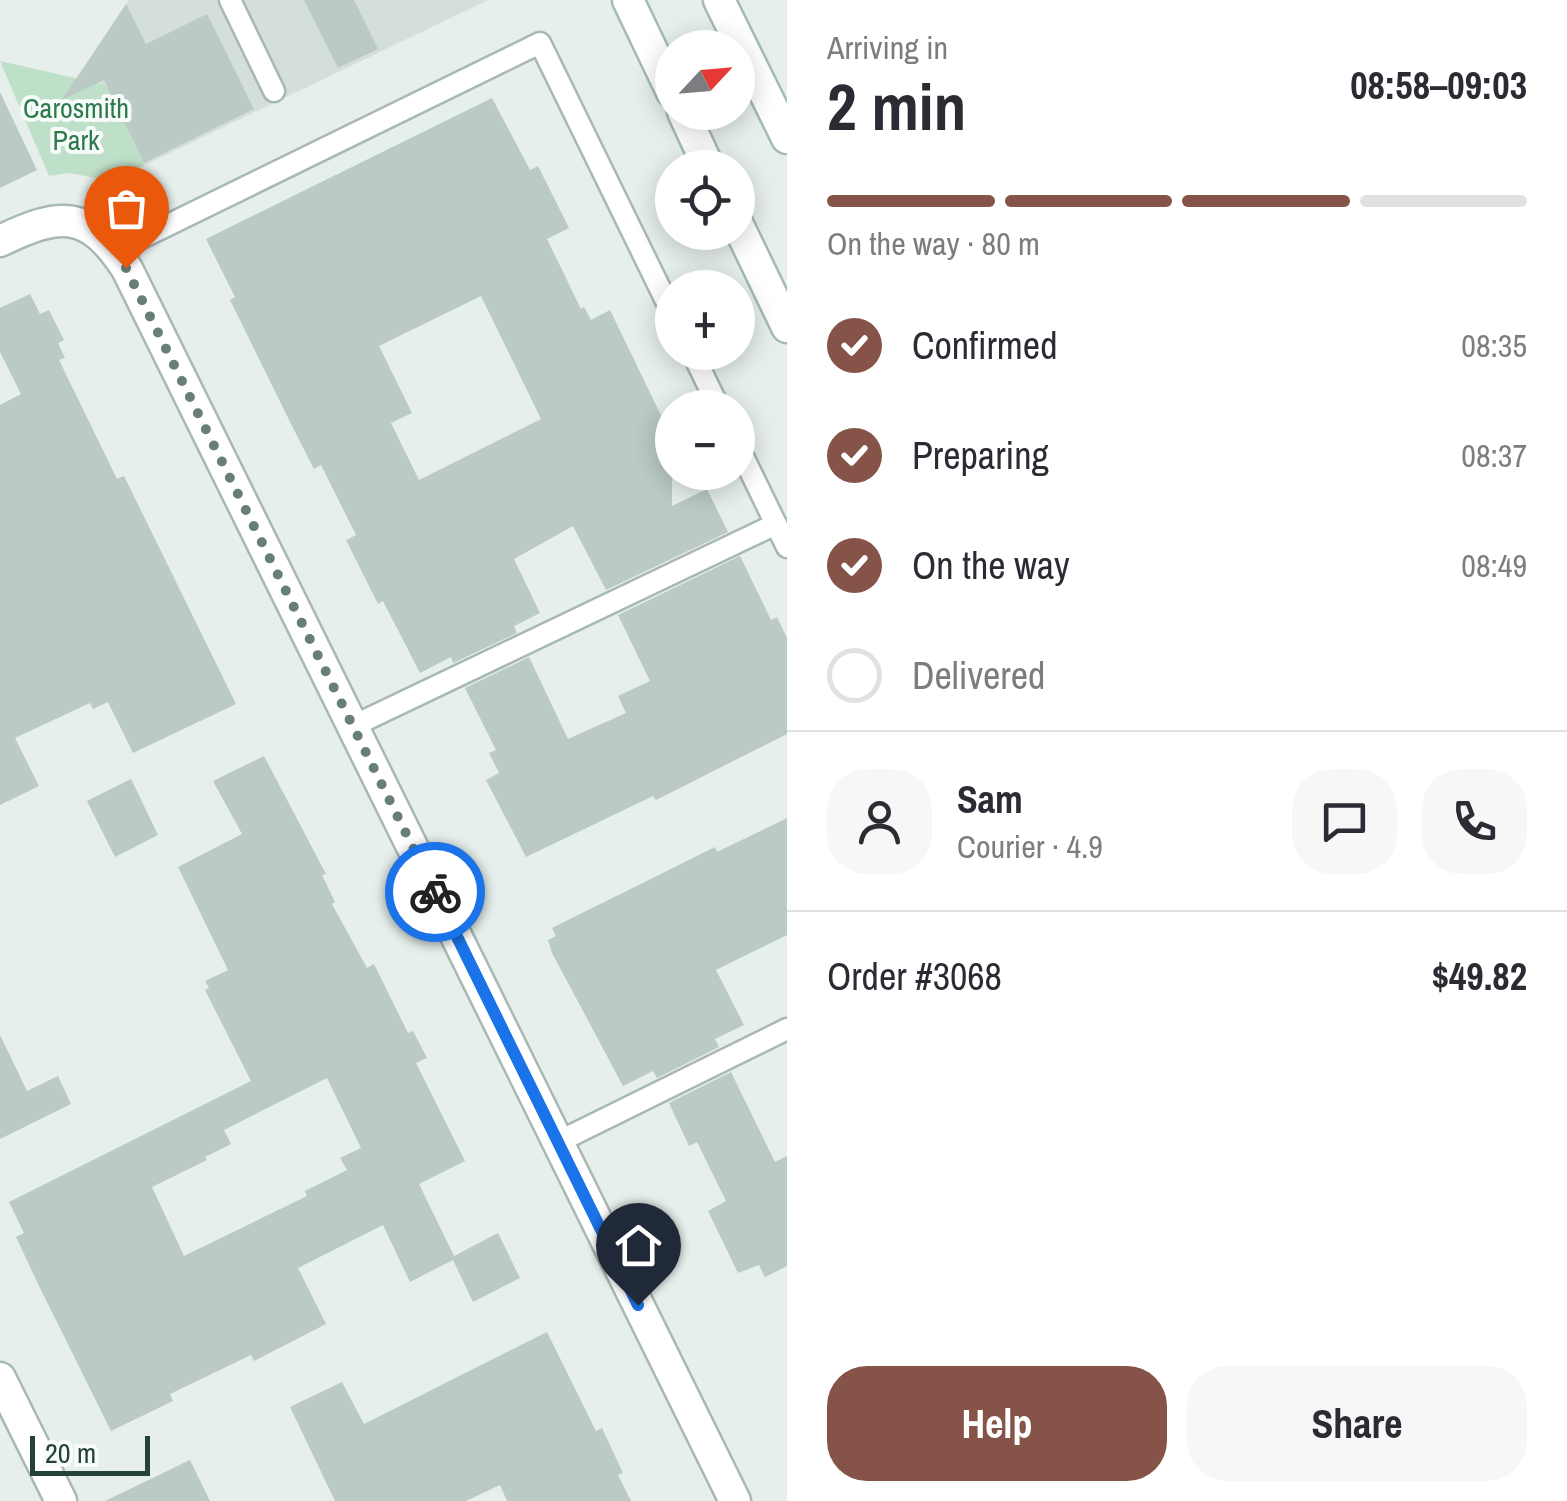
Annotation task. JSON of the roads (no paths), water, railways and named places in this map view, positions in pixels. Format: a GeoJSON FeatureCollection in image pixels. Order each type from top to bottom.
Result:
{"type":"FeatureCollection","features":[{"type":"Feature","properties":{"kind":"street"},"geometry":{"type":"LineString","coordinates":[[628,0],[655,56]]}},
{"type":"Feature","properties":{"kind":"street"},"geometry":{"type":"LineString","coordinates":[[719,0],[787,138]]}},
{"type":"Feature","properties":{"kind":"street"},"geometry":{"type":"LineString","coordinates":[[0,241],[48,220],[79,222],[94,230],[115,251],[735,1501]]}},
{"type":"Feature","properties":{"kind":"street"},"geometry":{"type":"LineString","coordinates":[[750,250],[787,327]]}},
{"type":"Feature","properties":{"kind":"street"},"geometry":{"type":"LineString","coordinates":[[0,1378],[60,1501]]}},
{"type":"Feature","properties":{"kind":"lane"},"geometry":{"type":"LineString","coordinates":[[230,0],[274,90]]}},
{"type":"Feature","properties":{"kind":"lane"},"geometry":{"type":"LineString","coordinates":[[115,251],[540,43],[655,279]]}},
{"type":"Feature","properties":{"kind":"lane"},"geometry":{"type":"LineString","coordinates":[[755,481],[787,548]]}},
{"type":"Feature","properties":{"kind":"lane"},"geometry":{"type":"LineString","coordinates":[[353,726],[776,524]]}},
{"type":"Feature","properties":{"kind":"lane"},"geometry":{"type":"LineString","coordinates":[[558,1142],[787,1029]]}},
{"type":"Feature","properties":{"kind":"park label","name":"Carosmith Park"},"geometry":{"type":"Point","coordinates":[76,124]}}]}
